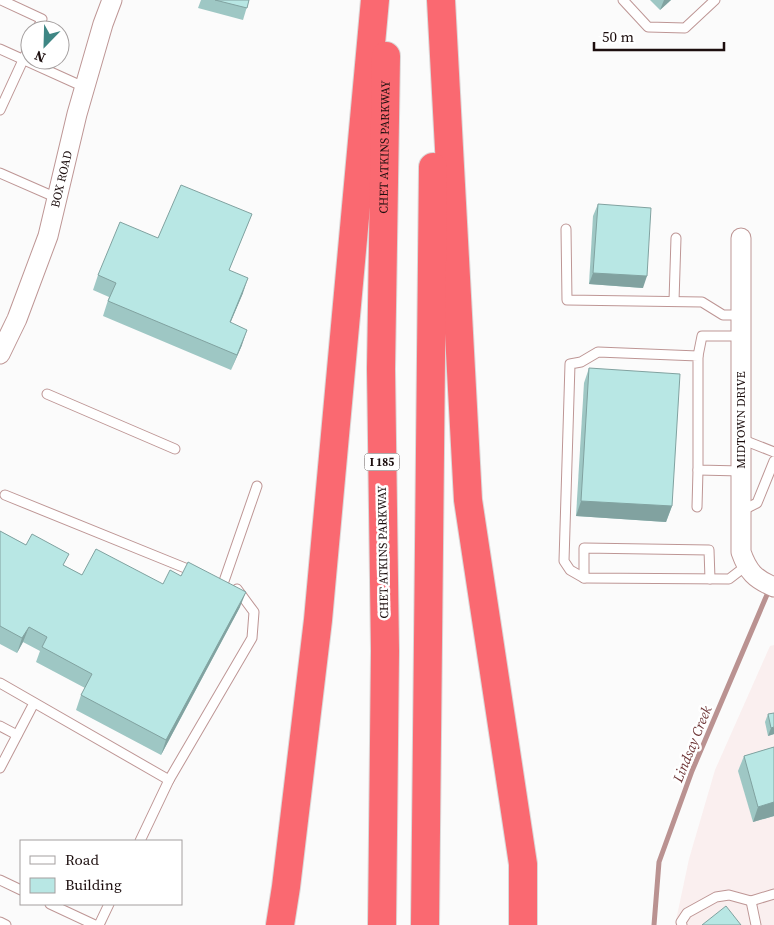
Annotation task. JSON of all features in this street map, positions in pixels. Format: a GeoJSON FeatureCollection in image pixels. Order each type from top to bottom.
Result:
{"type":"FeatureCollection","features":[{"type":"Feature","properties":{"kind":"highway"},"geometry":{"type":"LineString","coordinates":[[280,925],[318,620],[374,0]]}},
{"type":"Feature","properties":{"kind":"highway","name":"CHET ATKINS PARKWAY"},"geometry":{"type":"LineString","coordinates":[[382,925],[385,651],[381,369],[387,0]]}},
{"type":"Feature","properties":{"kind":"highway"},"geometry":{"type":"LineString","coordinates":[[425,925],[435,0]]}},
{"type":"Feature","properties":{"kind":"highway"},"geometry":{"type":"LineString","coordinates":[[441,0],[468,500],[524,864],[523,925]]}},
{"type":"Feature","properties":{"kind":"street","name":"BOX ROAD"},"geometry":{"type":"LineString","coordinates":[[0,354],[17,319],[48,236],[76,114],[112,0]]}},
{"type":"Feature","properties":{"kind":"street","name":"MIDTOWN DRIVE"},"geometry":{"type":"LineString","coordinates":[[741,238],[741,552],[746,566]]}},
{"type":"Feature","properties":{"kind":"street"},"geometry":{"type":"LineString","coordinates":[[746,566],[754,577],[774,587]]}},
{"type":"Feature","properties":{"kind":"lane"},"geometry":{"type":"LineString","coordinates":[[1,0],[42,20]]}},
{"type":"Feature","properties":{"kind":"lane"},"geometry":{"type":"LineString","coordinates":[[623,0],[648,27],[685,28],[715,0]]}},
{"type":"Feature","properties":{"kind":"lane"},"geometry":{"type":"LineString","coordinates":[[0,49],[20,59]]}},
{"type":"Feature","properties":{"kind":"lane"},"geometry":{"type":"LineString","coordinates":[[0,110],[20,67]]}},
{"type":"Feature","properties":{"kind":"lane"},"geometry":{"type":"LineString","coordinates":[[46,70],[84,87]]}},
{"type":"Feature","properties":{"kind":"lane"},"geometry":{"type":"LineString","coordinates":[[0,173],[57,198]]}},
{"type":"Feature","properties":{"kind":"lane"},"geometry":{"type":"LineString","coordinates":[[566,229],[567,300],[702,302],[723,315],[741,315]]}},
{"type":"Feature","properties":{"kind":"lane"},"geometry":{"type":"LineString","coordinates":[[674,301],[676,238]]}},
{"type":"Feature","properties":{"kind":"lane"},"geometry":{"type":"LineString","coordinates":[[698,507],[698,356],[702,336],[741,336]]}},
{"type":"Feature","properties":{"kind":"lane"},"geometry":{"type":"LineString","coordinates":[[698,356],[598,352],[581,362],[570,364],[564,561],[570,570],[584,578],[730,579],[746,566]]}},
{"type":"Feature","properties":{"kind":"lane"},"geometry":{"type":"LineString","coordinates":[[47,394],[175,450]]}},
{"type":"Feature","properties":{"kind":"lane"},"geometry":{"type":"LineString","coordinates":[[741,439],[774,452]]}},
{"type":"Feature","properties":{"kind":"lane"},"geometry":{"type":"LineString","coordinates":[[741,512],[757,502],[774,462]]}},
{"type":"Feature","properties":{"kind":"lane"},"geometry":{"type":"LineString","coordinates":[[698,470],[741,471]]}},
{"type":"Feature","properties":{"kind":"lane"},"geometry":{"type":"LineString","coordinates":[[215,580],[257,486]]}},
{"type":"Feature","properties":{"kind":"lane"},"geometry":{"type":"LineString","coordinates":[[0,504],[2,494],[215,580],[238,590],[254,612],[252,638],[169,780],[140,840]]}},
{"type":"Feature","properties":{"kind":"lane"},"geometry":{"type":"LineString","coordinates":[[584,578],[584,548],[710,550],[710,579]]}},
{"type":"Feature","properties":{"kind":"lane"},"geometry":{"type":"LineString","coordinates":[[0,683],[169,780]]}},
{"type":"Feature","properties":{"kind":"lane"},"geometry":{"type":"LineString","coordinates":[[0,768],[34,702]]}},
{"type":"Feature","properties":{"kind":"lane"},"geometry":{"type":"LineString","coordinates":[[0,726],[17,735]]}},
{"type":"Feature","properties":{"kind":"lane"},"geometry":{"type":"LineString","coordinates":[[0,880],[20,890]]}},
{"type":"Feature","properties":{"kind":"lane"},"geometry":{"type":"LineString","coordinates":[[682,925],[687,913],[700,904],[716,897],[729,894],[751,901],[774,894]]}},
{"type":"Feature","properties":{"kind":"lane"},"geometry":{"type":"LineString","coordinates":[[751,901],[756,925]]}},
{"type":"Feature","properties":{"kind":"lane"},"geometry":{"type":"LineString","coordinates":[[52,905],[95,925]]}},
{"type":"Feature","properties":{"kind":"lane"},"geometry":{"type":"LineString","coordinates":[[99,925],[109,905]]}},
{"type":"Feature","properties":{"kind":"lane"},"geometry":{"type":"LineString","coordinates":[[0,922],[6,925]]}},
{"type":"Feature","properties":{"kind":"shaded area"},"geometry":{"type":"Polygon","coordinates":[[[774,645],[774,925],[675,925],[689,859],[715,770],[770,646],[774,645]]]}},
{"type":"Feature","properties":{"kind":"building"},"geometry":{"type":"Polygon","coordinates":[[[215,0],[249,0],[247,8],[215,0]]]}},
{"type":"Feature","properties":{"kind":"building"},"geometry":{"type":"Polygon","coordinates":[[[181,185],[252,214],[229,270],[248,278],[230,322],[247,330],[237,355],[108,301],[116,283],[98,275],[120,222],[158,238],[181,185]]]}},
{"type":"Feature","properties":{"kind":"building"},"geometry":{"type":"Polygon","coordinates":[[[598,204],[651,208],[647,276],[593,273],[598,204]]]}},
{"type":"Feature","properties":{"kind":"building"},"geometry":{"type":"Polygon","coordinates":[[[589,368],[680,374],[672,506],[581,501],[589,368]]]}},
{"type":"Feature","properties":{"kind":"building"},"geometry":{"type":"Polygon","coordinates":[[[0,531],[26,545],[32,534],[69,554],[63,565],[82,575],[96,549],[163,584],[170,570],[181,576],[188,562],[246,592],[166,740],[81,695],[92,674],[42,647],[47,637],[29,627],[22,638],[0,626],[0,531]]]}},
{"type":"Feature","properties":{"kind":"building"},"geometry":{"type":"Polygon","coordinates":[[[774,713],[774,727],[771,728],[768,714],[774,713]]]}},
{"type":"Feature","properties":{"kind":"building"},"geometry":{"type":"Polygon","coordinates":[[[774,747],[774,802],[758,807],[744,756],[774,747]]]}},
{"type":"Feature","properties":{"kind":"building"},"geometry":{"type":"Polygon","coordinates":[[[726,906],[741,925],[702,925],[726,906]]]}},
{"type":"Feature","properties":{"kind":"waterway","name":"Lindsay Creek"},"geometry":{"type":"LineString","coordinates":[[654,925],[659,862],[692,771],[769,590]]}}]}
